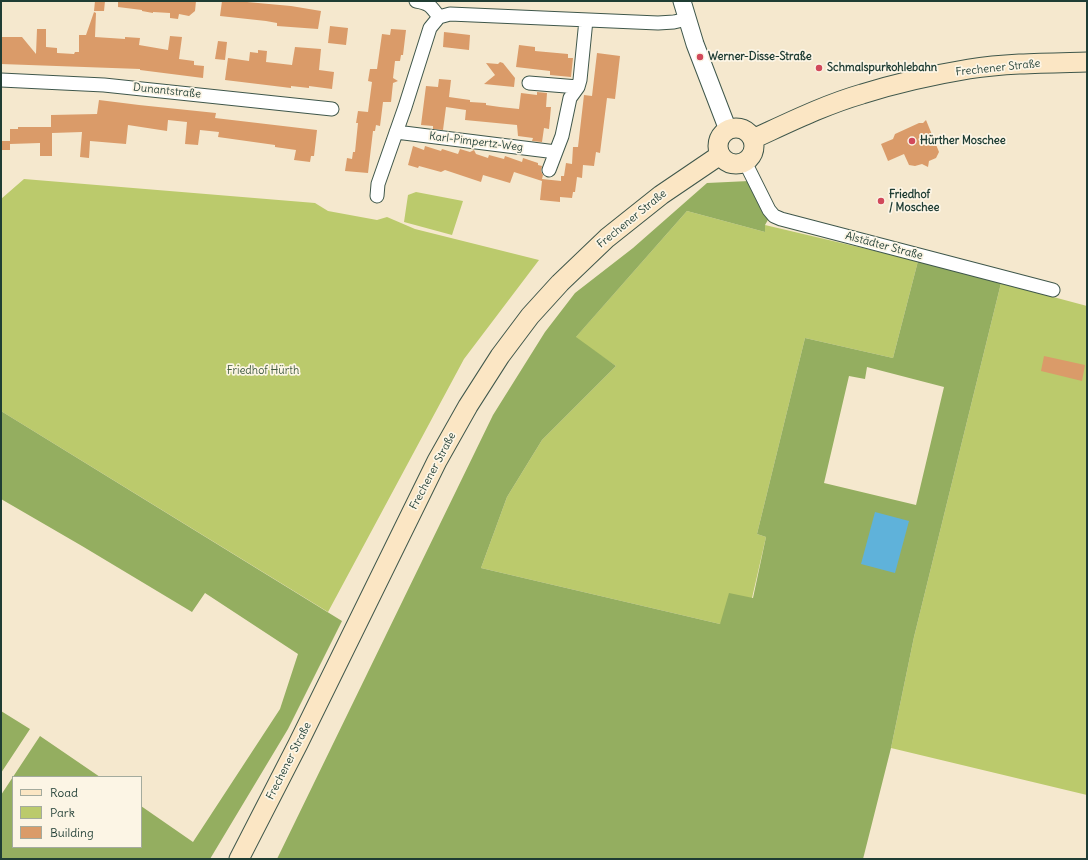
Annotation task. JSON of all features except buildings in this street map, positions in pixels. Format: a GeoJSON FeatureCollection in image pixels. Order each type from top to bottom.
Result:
{"type":"FeatureCollection","features":[{"type":"Feature","properties":{"kind":"main road","name":"Frechener Straße"},"geometry":{"type":"LineString","coordinates":[[753,139],[823,108],[861,94],[924,78],[970,69],[1008,65],[1087,62]]}},
{"type":"Feature","properties":{"kind":"main road"},"geometry":{"type":"LineString","coordinates":[[739,128],[745,130],[753,139],[754,144],[752,154],[744,162],[738,164],[731,163],[720,155],[718,149],[720,138],[728,130],[739,128]]}},
{"type":"Feature","properties":{"kind":"main road","name":"Frechener Straße"},"geometry":{"type":"LineString","coordinates":[[239,859],[298,744],[437,461],[468,406],[500,356],[530,316],[560,283],[607,238],[661,195],[720,155]]}},
{"type":"Feature","properties":{"kind":"street"},"geometry":{"type":"LineString","coordinates":[[422,1],[432,8],[439,17]]}},
{"type":"Feature","properties":{"kind":"street"},"geometry":{"type":"LineString","coordinates":[[682,1],[687,19],[728,130]]}},
{"type":"Feature","properties":{"kind":"street"},"geometry":{"type":"LineString","coordinates":[[377,196],[378,184],[430,28],[439,17],[450,14],[658,23],[687,19]]}},
{"type":"Feature","properties":{"kind":"street"},"geometry":{"type":"LineString","coordinates":[[549,170],[562,136],[570,98],[578,87],[580,80],[586,20]]}},
{"type":"Feature","properties":{"kind":"street","name":"Dunantstraße"},"geometry":{"type":"LineString","coordinates":[[1,80],[104,85],[332,109]]}},
{"type":"Feature","properties":{"kind":"street"},"geometry":{"type":"LineString","coordinates":[[529,83],[578,87]]}},
{"type":"Feature","properties":{"kind":"street","name":"Karl-Pimpertz-Weg"},"geometry":{"type":"LineString","coordinates":[[396,132],[556,152]]}},
{"type":"Feature","properties":{"kind":"street","name":"Alstädter Straße"},"geometry":{"type":"LineString","coordinates":[[744,162],[769,210],[774,216],[781,219],[1053,290]]}},
{"type":"Feature","properties":{"kind":"green space","name":"Friedhof Hürth"},"geometry":{"type":"Polygon","coordinates":[[[24,179],[315,203],[328,211],[377,220],[387,217],[415,229],[539,260],[464,359],[328,612],[1,411],[1,199],[24,179]]]}},
{"type":"Feature","properties":{"kind":"green space"},"geometry":{"type":"Polygon","coordinates":[[[749,181],[769,218],[765,225],[765,232],[687,211],[576,337],[616,366],[542,440],[507,497],[481,568],[720,624],[729,593],[753,598],[766,537],[757,534],[805,338],[893,358],[918,261],[1001,283],[914,637],[891,748],[863,859],[277,859],[493,415],[545,332],[575,293],[633,248],[707,183],[749,181]],[[867,367],[865,379],[849,376],[824,483],[916,505],[944,387],[867,367]]]}},
{"type":"Feature","properties":{"kind":"green space"},"geometry":{"type":"Polygon","coordinates":[[[416,192],[463,201],[452,235],[404,222],[408,195],[416,192]]]}},
{"type":"Feature","properties":{"kind":"green space"},"geometry":{"type":"Polygon","coordinates":[[[687,211],[765,232],[765,225],[918,261],[893,358],[805,338],[757,534],[766,537],[752,598],[720,624],[481,568],[507,497],[542,440],[616,366],[575,338],[687,211]]]}},
{"type":"Feature","properties":{"kind":"green space"},"geometry":{"type":"Polygon","coordinates":[[[1001,283],[1087,306],[1087,795],[891,748],[914,637],[1001,283]]]}},
{"type":"Feature","properties":{"kind":"green space"},"geometry":{"type":"Polygon","coordinates":[[[1,411],[342,621],[288,729],[210,859],[1,859],[1,795],[12,778],[12,848],[142,848],[142,807],[193,842],[280,709],[298,654],[205,593],[192,612],[1,499],[1,411]]]}},
{"type":"Feature","properties":{"kind":"green space"},"geometry":{"type":"Polygon","coordinates":[[[1,711],[30,729],[1,773],[1,711]]]}},
{"type":"Feature","properties":{"kind":"green space"},"geometry":{"type":"Polygon","coordinates":[[[40,736],[99,776],[14,776],[40,736]]]}},
{"type":"Feature","properties":{"kind":"water"},"geometry":{"type":"Polygon","coordinates":[[[875,512],[909,521],[895,573],[861,564],[875,512]]]}},
{"type":"Feature","properties":{"kind":"place","name":"Werner-Disse-Straße"},"geometry":{"type":"Point","coordinates":[700,57]}},
{"type":"Feature","properties":{"kind":"place","name":"Schmalspurkohlebahn"},"geometry":{"type":"Point","coordinates":[819,68]}},
{"type":"Feature","properties":{"kind":"place","name":"Hürther Moschee"},"geometry":{"type":"Point","coordinates":[912,141]}},
{"type":"Feature","properties":{"kind":"place","name":"Friedhof / Moschee"},"geometry":{"type":"Point","coordinates":[881,201]}}]}
